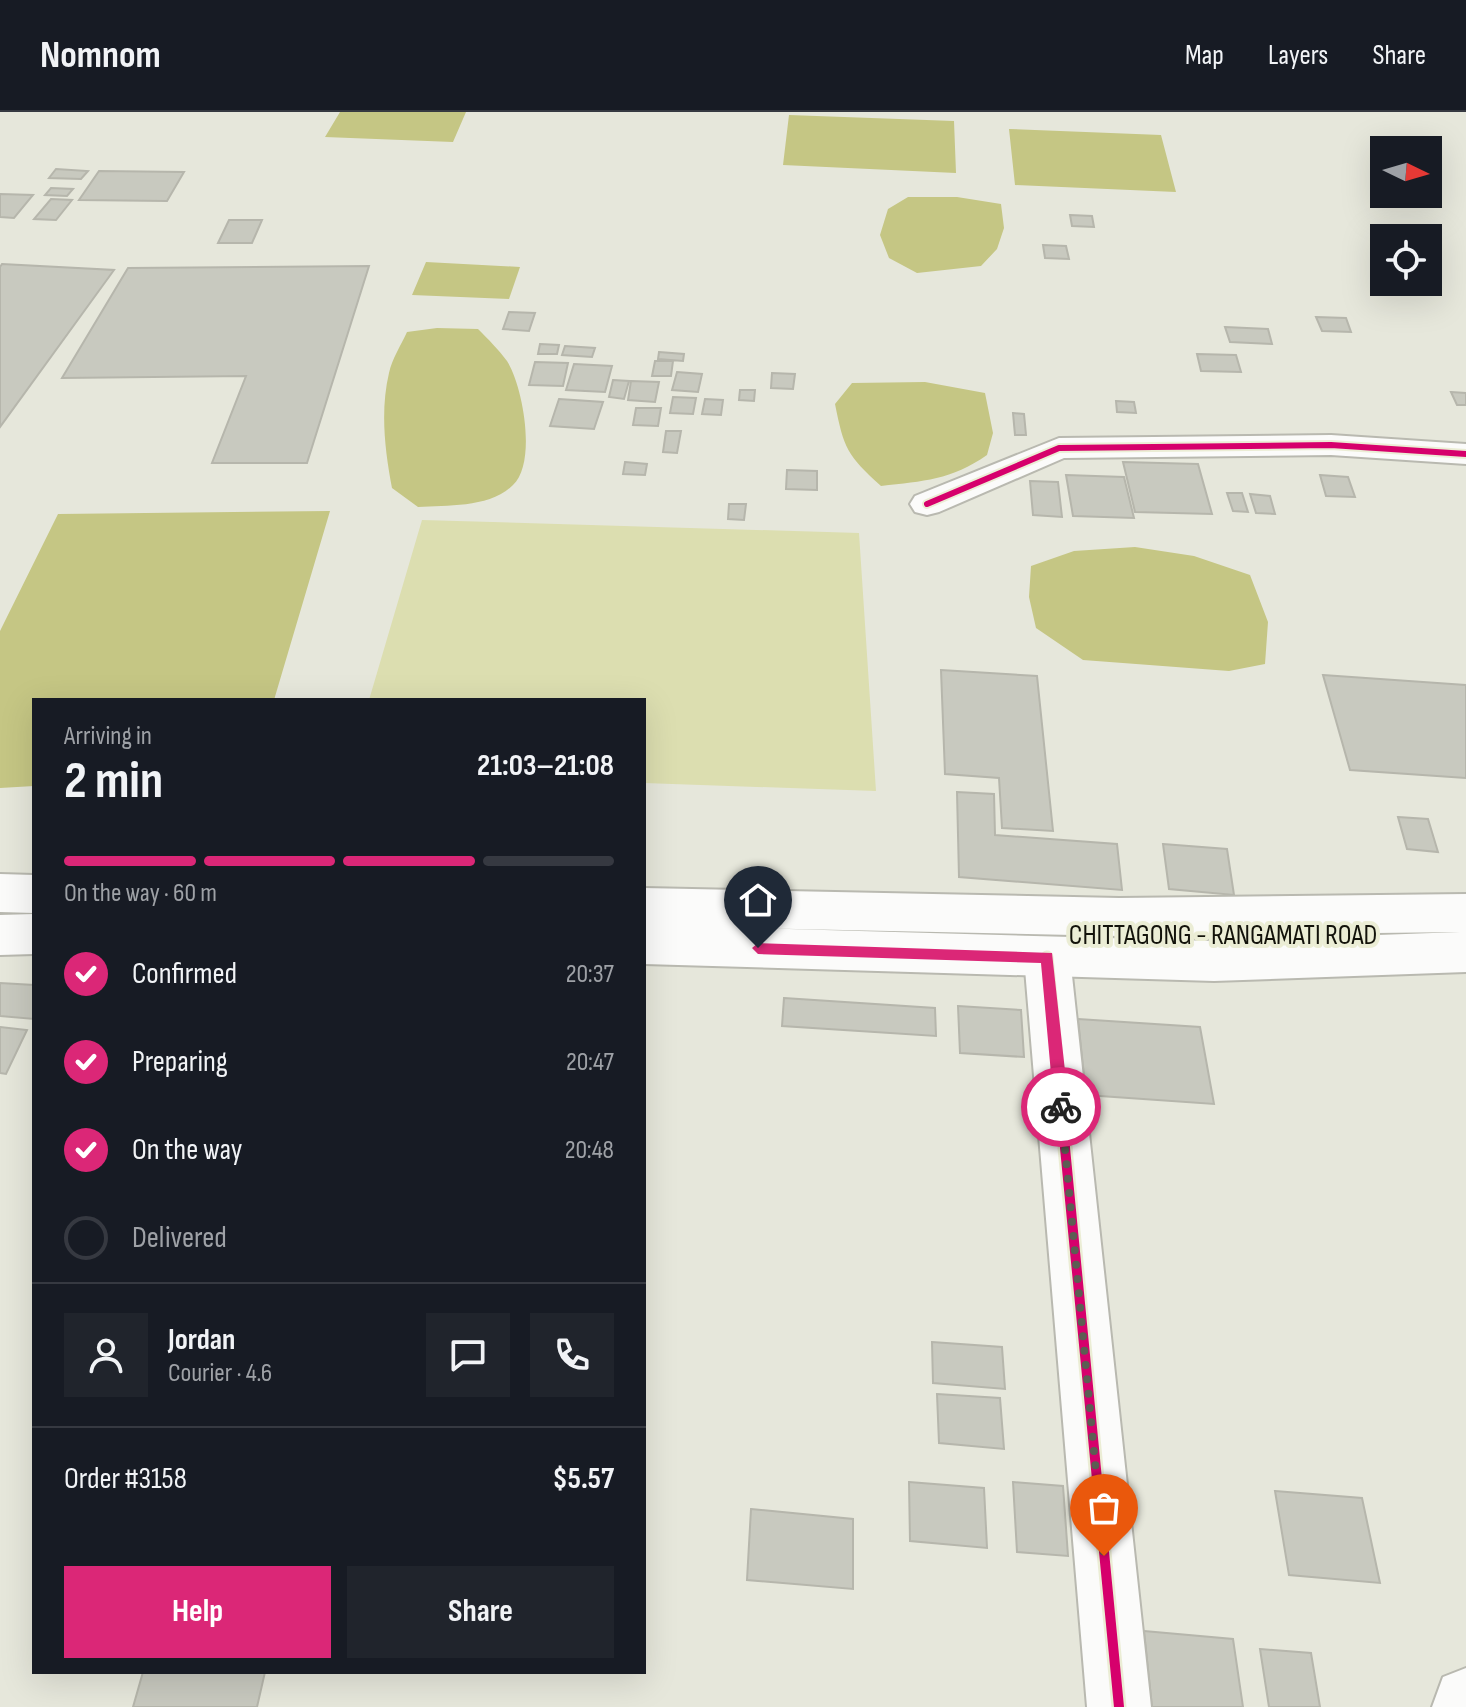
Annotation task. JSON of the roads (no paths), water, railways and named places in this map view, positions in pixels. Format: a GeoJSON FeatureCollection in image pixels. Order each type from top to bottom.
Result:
{"type":"FeatureCollection","features":[{"type":"Feature","properties":{"kind":"main road"},"geometry":{"type":"LineString","coordinates":[[927,504],[1059,448],[1331,445],[1466,454]]}},
{"type":"Feature","properties":{"kind":"main road"},"geometry":{"type":"LineString","coordinates":[[0,893],[32,894]]}},
{"type":"Feature","properties":{"kind":"main road","name":"CHITTAGONG - RANGAMATI ROAD"},"geometry":{"type":"LineString","coordinates":[[646,907],[1119,917],[1466,913]]}},
{"type":"Feature","properties":{"kind":"main road"},"geometry":{"type":"LineString","coordinates":[[0,935],[32,934]]}},
{"type":"Feature","properties":{"kind":"main road","name":"CHITTAGONG - RANGAMATI ROAD"},"geometry":{"type":"LineString","coordinates":[[646,944],[1214,961],[1466,952]]}},
{"type":"Feature","properties":{"kind":"main road"},"geometry":{"type":"LineString","coordinates":[[1047,957],[1119,1707]]}},
{"type":"Feature","properties":{"kind":"main road"},"geometry":{"type":"LineString","coordinates":[[1464,1707],[1466,1700]]}}]}
